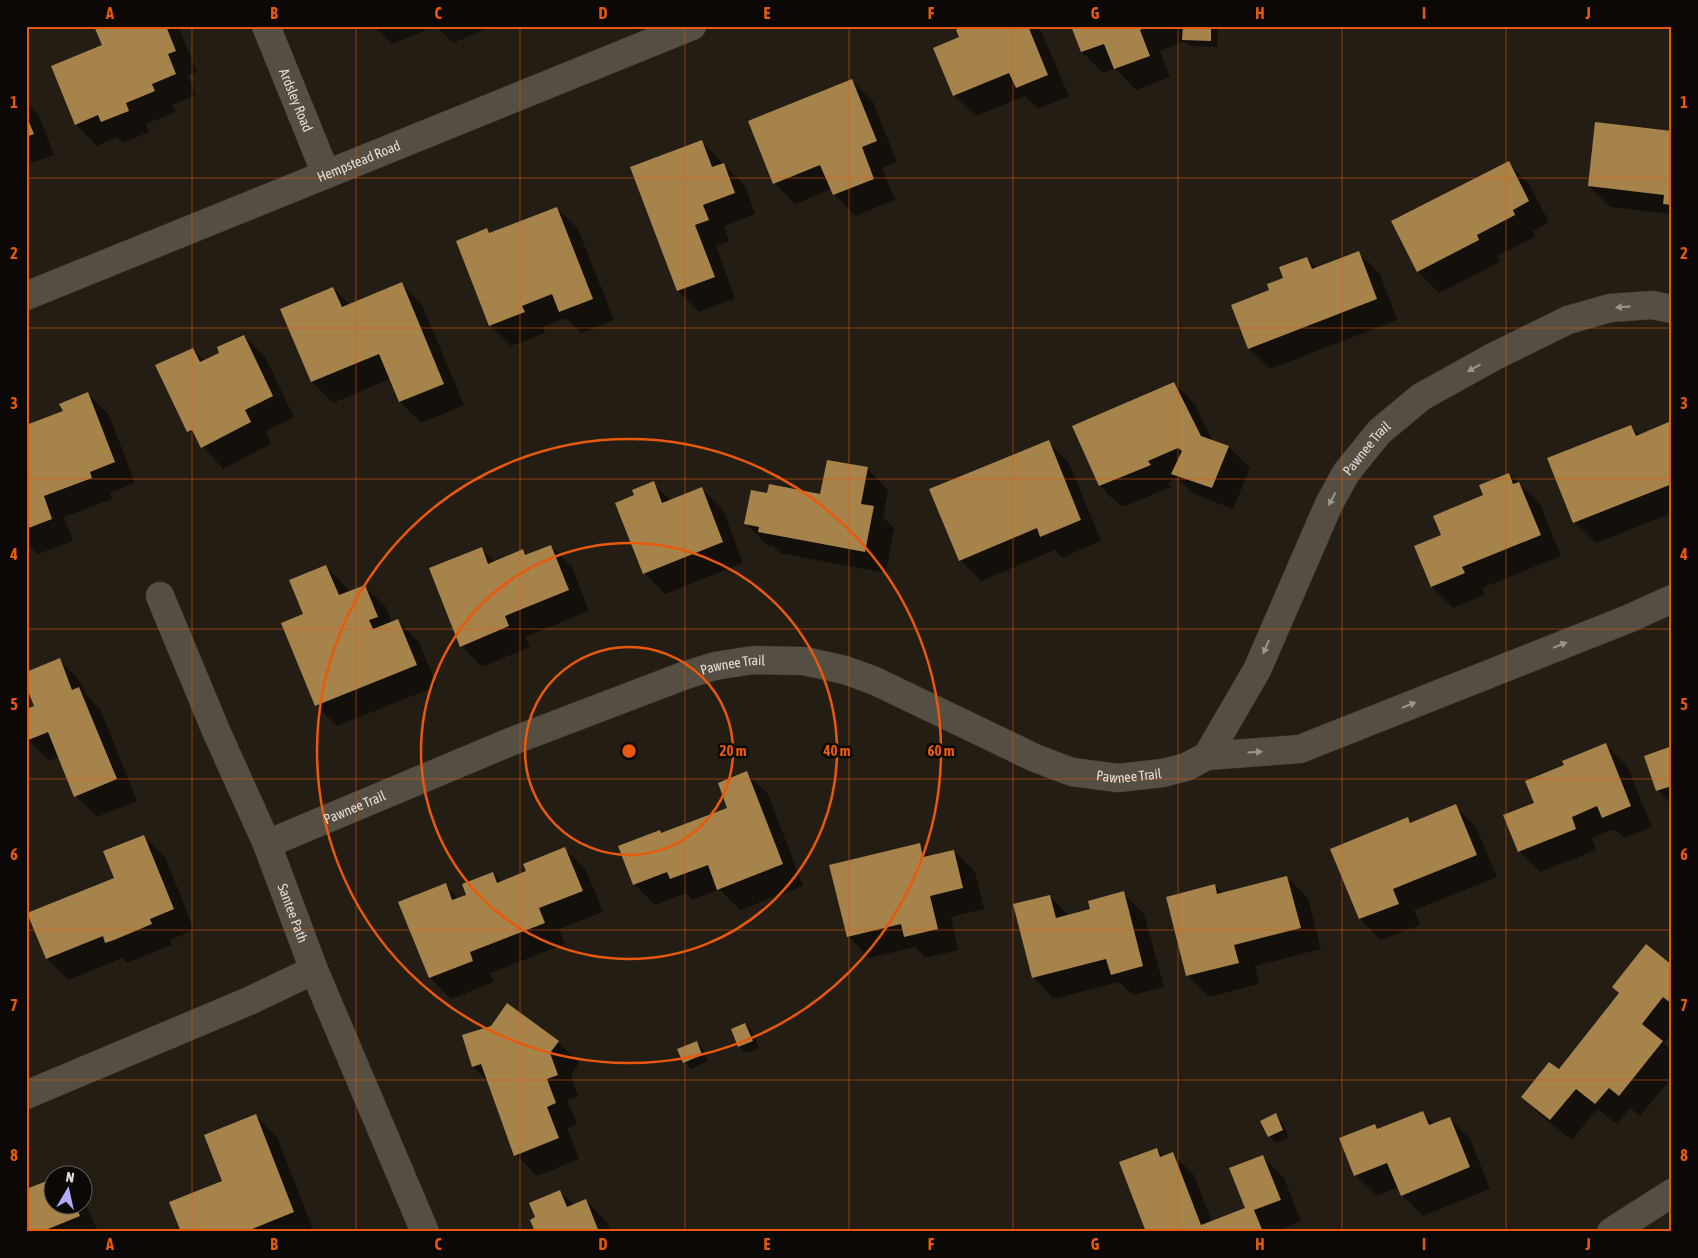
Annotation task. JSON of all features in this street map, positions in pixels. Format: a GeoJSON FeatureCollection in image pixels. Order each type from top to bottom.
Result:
{"type":"FeatureCollection","features":[{"type":"Feature","properties":{"kind":"street","name":"Ardsley Road"},"geometry":{"type":"LineString","coordinates":[[266,26],[326,174]]}},
{"type":"Feature","properties":{"kind":"street","name":"Hempstead Road"},"geometry":{"type":"LineString","coordinates":[[26,296],[692,26]]}},
{"type":"Feature","properties":{"kind":"street","name":"Pawnee Trail"},"geometry":{"type":"LineString","coordinates":[[1206,756],[1257,670],[1328,504],[1346,473],[1379,432],[1421,397],[1568,320],[1610,308],[1652,306],[1672,309]]}},
{"type":"Feature","properties":{"kind":"street","name":"Santee Path"},"geometry":{"type":"LineString","coordinates":[[160,596],[266,844],[314,970],[425,1232]]}},
{"type":"Feature","properties":{"kind":"street","name":"Pawnee Trail"},"geometry":{"type":"LineString","coordinates":[[266,844],[510,742],[683,676],[715,666],[753,660],[804,661],[845,670],[875,681],[1035,758],[1072,772],[1118,778],[1163,773],[1186,767],[1206,756],[1300,749],[1628,619],[1672,599]]}},
{"type":"Feature","properties":{"kind":"street"},"geometry":{"type":"LineString","coordinates":[[26,1095],[249,1001],[314,970]]}},
{"type":"Feature","properties":{"kind":"street"},"geometry":{"type":"LineString","coordinates":[[1611,1232],[1672,1193]]}},
{"type":"Feature","properties":{"kind":"building"},"geometry":{"type":"Polygon","coordinates":[[[94,26],[166,26],[176,51],[168,54],[176,74],[152,84],[155,91],[126,103],[129,111],[101,122],[98,115],[75,125],[51,66],[102,45],[94,26]]]}},
{"type":"Feature","properties":{"kind":"building"},"geometry":{"type":"Polygon","coordinates":[[[965,26],[1028,26],[1048,75],[1016,88],[1009,73],[953,96],[933,48],[959,37],[956,30],[965,26]]]}},
{"type":"Feature","properties":{"kind":"building"},"geometry":{"type":"Polygon","coordinates":[[[1071,26],[1148,26],[1140,30],[1150,56],[1114,69],[1104,44],[1081,52],[1071,26]]]}},
{"type":"Feature","properties":{"kind":"building"},"geometry":{"type":"Polygon","coordinates":[[[1183,26],[1211,26],[1211,41],[1182,40],[1183,26]]]}},
{"type":"Feature","properties":{"kind":"building"},"geometry":{"type":"Polygon","coordinates":[[[852,79],[877,141],[862,147],[874,179],[833,195],[820,165],[773,184],[748,121],[852,79]]]}},
{"type":"Feature","properties":{"kind":"building"},"geometry":{"type":"Polygon","coordinates":[[[26,115],[34,134],[26,137],[26,115]]]}},
{"type":"Feature","properties":{"kind":"building"},"geometry":{"type":"Polygon","coordinates":[[[1595,122],[1672,131],[1672,205],[1663,204],[1664,195],[1588,186],[1595,122]]]}},
{"type":"Feature","properties":{"kind":"building"},"geometry":{"type":"Polygon","coordinates":[[[702,140],[712,167],[724,163],[735,193],[703,205],[709,220],[695,225],[715,277],[677,291],[630,167],[702,140]]]}},
{"type":"Feature","properties":{"kind":"building"},"geometry":{"type":"Polygon","coordinates":[[[1509,161],[1529,201],[1513,210],[1515,215],[1477,235],[1479,240],[1417,272],[1391,221],[1509,161]]]}},
{"type":"Feature","properties":{"kind":"building"},"geometry":{"type":"Polygon","coordinates":[[[557,207],[593,299],[559,312],[552,294],[522,306],[525,312],[489,326],[456,241],[487,228],[489,233],[557,207]]]}},
{"type":"Feature","properties":{"kind":"building"},"geometry":{"type":"Polygon","coordinates":[[[1359,251],[1377,299],[1248,349],[1231,305],[1269,290],[1267,284],[1283,278],[1279,267],[1307,257],[1312,269],[1359,251]]]}},
{"type":"Feature","properties":{"kind":"building"},"geometry":{"type":"Polygon","coordinates":[[[402,282],[444,384],[399,402],[379,354],[311,382],[280,309],[333,287],[342,307],[402,282]]]}},
{"type":"Feature","properties":{"kind":"building"},"geometry":{"type":"Polygon","coordinates":[[[244,335],[273,396],[245,410],[251,422],[201,448],[192,430],[187,432],[155,365],[193,348],[200,362],[219,353],[217,347],[244,335]]]}},
{"type":"Feature","properties":{"kind":"building"},"geometry":{"type":"Polygon","coordinates":[[[1174,382],[1201,436],[1229,446],[1212,488],[1171,474],[1182,451],[1178,448],[1148,461],[1151,465],[1099,486],[1072,426],[1174,382]]]}},
{"type":"Feature","properties":{"kind":"building"},"geometry":{"type":"Polygon","coordinates":[[[88,392],[115,462],[90,472],[92,478],[44,496],[52,519],[26,529],[26,425],[63,411],[59,404],[88,392]]]}},
{"type":"Feature","properties":{"kind":"building"},"geometry":{"type":"Polygon","coordinates":[[[1671,421],[1672,484],[1573,523],[1547,458],[1631,425],[1636,436],[1671,421]]]}},
{"type":"Feature","properties":{"kind":"building"},"geometry":{"type":"Polygon","coordinates":[[[1049,440],[1081,520],[1040,537],[1037,528],[959,561],[929,489],[1049,440]]]}},
{"type":"Feature","properties":{"kind":"building"},"geometry":{"type":"Polygon","coordinates":[[[827,460],[868,467],[861,504],[874,506],[865,552],[758,532],[759,527],[744,524],[751,490],[767,493],[769,484],[820,494],[827,460]]]}},
{"type":"Feature","properties":{"kind":"building"},"geometry":{"type":"Polygon","coordinates":[[[1509,473],[1513,484],[1519,482],[1541,535],[1462,567],[1465,573],[1431,587],[1414,546],[1441,535],[1433,516],[1483,495],[1479,485],[1509,473]]]}},
{"type":"Feature","properties":{"kind":"building"},"geometry":{"type":"Polygon","coordinates":[[[654,481],[662,503],[702,487],[723,542],[643,574],[615,503],[634,495],[632,490],[654,481]]]}},
{"type":"Feature","properties":{"kind":"building"},"geometry":{"type":"Polygon","coordinates":[[[551,545],[569,590],[505,616],[509,626],[460,647],[429,568],[482,547],[488,564],[523,549],[525,555],[551,545]]]}},
{"type":"Feature","properties":{"kind":"building"},"geometry":{"type":"Polygon","coordinates":[[[326,565],[339,595],[365,585],[378,617],[369,620],[373,629],[398,619],[417,665],[315,706],[281,623],[303,614],[289,580],[326,565]]]}},
{"type":"Feature","properties":{"kind":"building"},"geometry":{"type":"Polygon","coordinates":[[[60,658],[72,690],[79,687],[117,779],[74,797],[48,732],[26,741],[26,709],[34,706],[26,686],[26,672],[60,658]]]}},
{"type":"Feature","properties":{"kind":"building"},"geometry":{"type":"Polygon","coordinates":[[[1606,743],[1631,806],[1602,818],[1597,806],[1572,817],[1576,829],[1518,852],[1503,815],[1534,803],[1525,781],[1564,765],[1562,761],[1606,743]]]}},
{"type":"Feature","properties":{"kind":"building"},"geometry":{"type":"Polygon","coordinates":[[[1672,746],[1672,786],[1656,791],[1644,756],[1672,746]]]}},
{"type":"Feature","properties":{"kind":"building"},"geometry":{"type":"Polygon","coordinates":[[[747,771],[783,864],[717,890],[708,865],[670,879],[667,872],[633,885],[618,846],[660,830],[661,833],[727,808],[718,783],[747,771]]]}},
{"type":"Feature","properties":{"kind":"building"},"geometry":{"type":"Polygon","coordinates":[[[1456,804],[1477,855],[1393,889],[1399,904],[1359,919],[1330,849],[1408,817],[1410,823],[1456,804]]]}},
{"type":"Feature","properties":{"kind":"building"},"geometry":{"type":"Polygon","coordinates":[[[144,835],[174,909],[150,919],[152,924],[114,940],[105,943],[103,936],[46,959],[27,913],[114,878],[103,851],[144,835]]]}},
{"type":"Feature","properties":{"kind":"building"},"geometry":{"type":"Polygon","coordinates":[[[920,843],[923,857],[954,850],[963,888],[930,896],[938,929],[904,937],[901,924],[847,937],[829,865],[920,843]]]}},
{"type":"Feature","properties":{"kind":"building"},"geometry":{"type":"Polygon","coordinates":[[[565,847],[583,891],[539,908],[545,923],[470,952],[473,961],[429,978],[398,902],[446,883],[452,900],[466,895],[462,884],[493,872],[497,883],[526,871],[523,864],[565,847]]]}},
{"type":"Feature","properties":{"kind":"building"},"geometry":{"type":"Polygon","coordinates":[[[1287,876],[1301,928],[1234,945],[1239,963],[1186,976],[1166,897],[1215,884],[1217,894],[1287,876]]]}},
{"type":"Feature","properties":{"kind":"building"},"geometry":{"type":"Polygon","coordinates":[[[1124,891],[1143,966],[1111,975],[1106,959],[1032,978],[1013,904],[1050,895],[1056,918],[1090,909],[1088,901],[1124,891]]]}},
{"type":"Feature","properties":{"kind":"building"},"geometry":{"type":"Polygon","coordinates":[[[1646,944],[1672,965],[1672,1004],[1663,997],[1642,1024],[1663,1041],[1619,1096],[1609,1088],[1595,1104],[1576,1089],[1550,1120],[1521,1097],[1549,1062],[1559,1069],[1619,993],[1612,987],[1646,944]]]}},
{"type":"Feature","properties":{"kind":"building"},"geometry":{"type":"Polygon","coordinates":[[[507,1003],[559,1041],[550,1053],[558,1075],[547,1079],[556,1103],[547,1107],[559,1138],[514,1156],[481,1064],[472,1067],[462,1035],[491,1026],[507,1003]]]}},
{"type":"Feature","properties":{"kind":"building"},"geometry":{"type":"Polygon","coordinates":[[[745,1023],[753,1041],[738,1047],[731,1029],[745,1023]]]}},
{"type":"Feature","properties":{"kind":"building"},"geometry":{"type":"Polygon","coordinates":[[[697,1041],[702,1055],[683,1063],[677,1049],[697,1041]]]}},
{"type":"Feature","properties":{"kind":"building"},"geometry":{"type":"Polygon","coordinates":[[[1423,1111],[1429,1125],[1450,1117],[1470,1167],[1401,1196],[1387,1163],[1354,1176],[1339,1138],[1375,1124],[1377,1129],[1423,1111]]]}},
{"type":"Feature","properties":{"kind":"building"},"geometry":{"type":"Polygon","coordinates":[[[1276,1113],[1283,1130],[1268,1137],[1260,1121],[1276,1113]]]}},
{"type":"Feature","properties":{"kind":"building"},"geometry":{"type":"Polygon","coordinates":[[[256,1114],[294,1212],[245,1232],[181,1232],[169,1202],[222,1181],[204,1135],[256,1114]]]}},
{"type":"Feature","properties":{"kind":"building"},"geometry":{"type":"Polygon","coordinates":[[[1157,1148],[1160,1157],[1173,1152],[1201,1225],[1245,1208],[1229,1168],[1263,1155],[1281,1200],[1254,1210],[1263,1232],[1146,1232],[1119,1162],[1157,1148]]]}},
{"type":"Feature","properties":{"kind":"building"},"geometry":{"type":"Polygon","coordinates":[[[42,1183],[42,1216],[80,1216],[48,1229],[49,1232],[26,1232],[26,1189],[42,1183]]]}},
{"type":"Feature","properties":{"kind":"building"},"geometry":{"type":"Polygon","coordinates":[[[560,1190],[567,1207],[586,1199],[599,1232],[535,1232],[530,1220],[535,1217],[529,1203],[560,1190]]]}}]}
